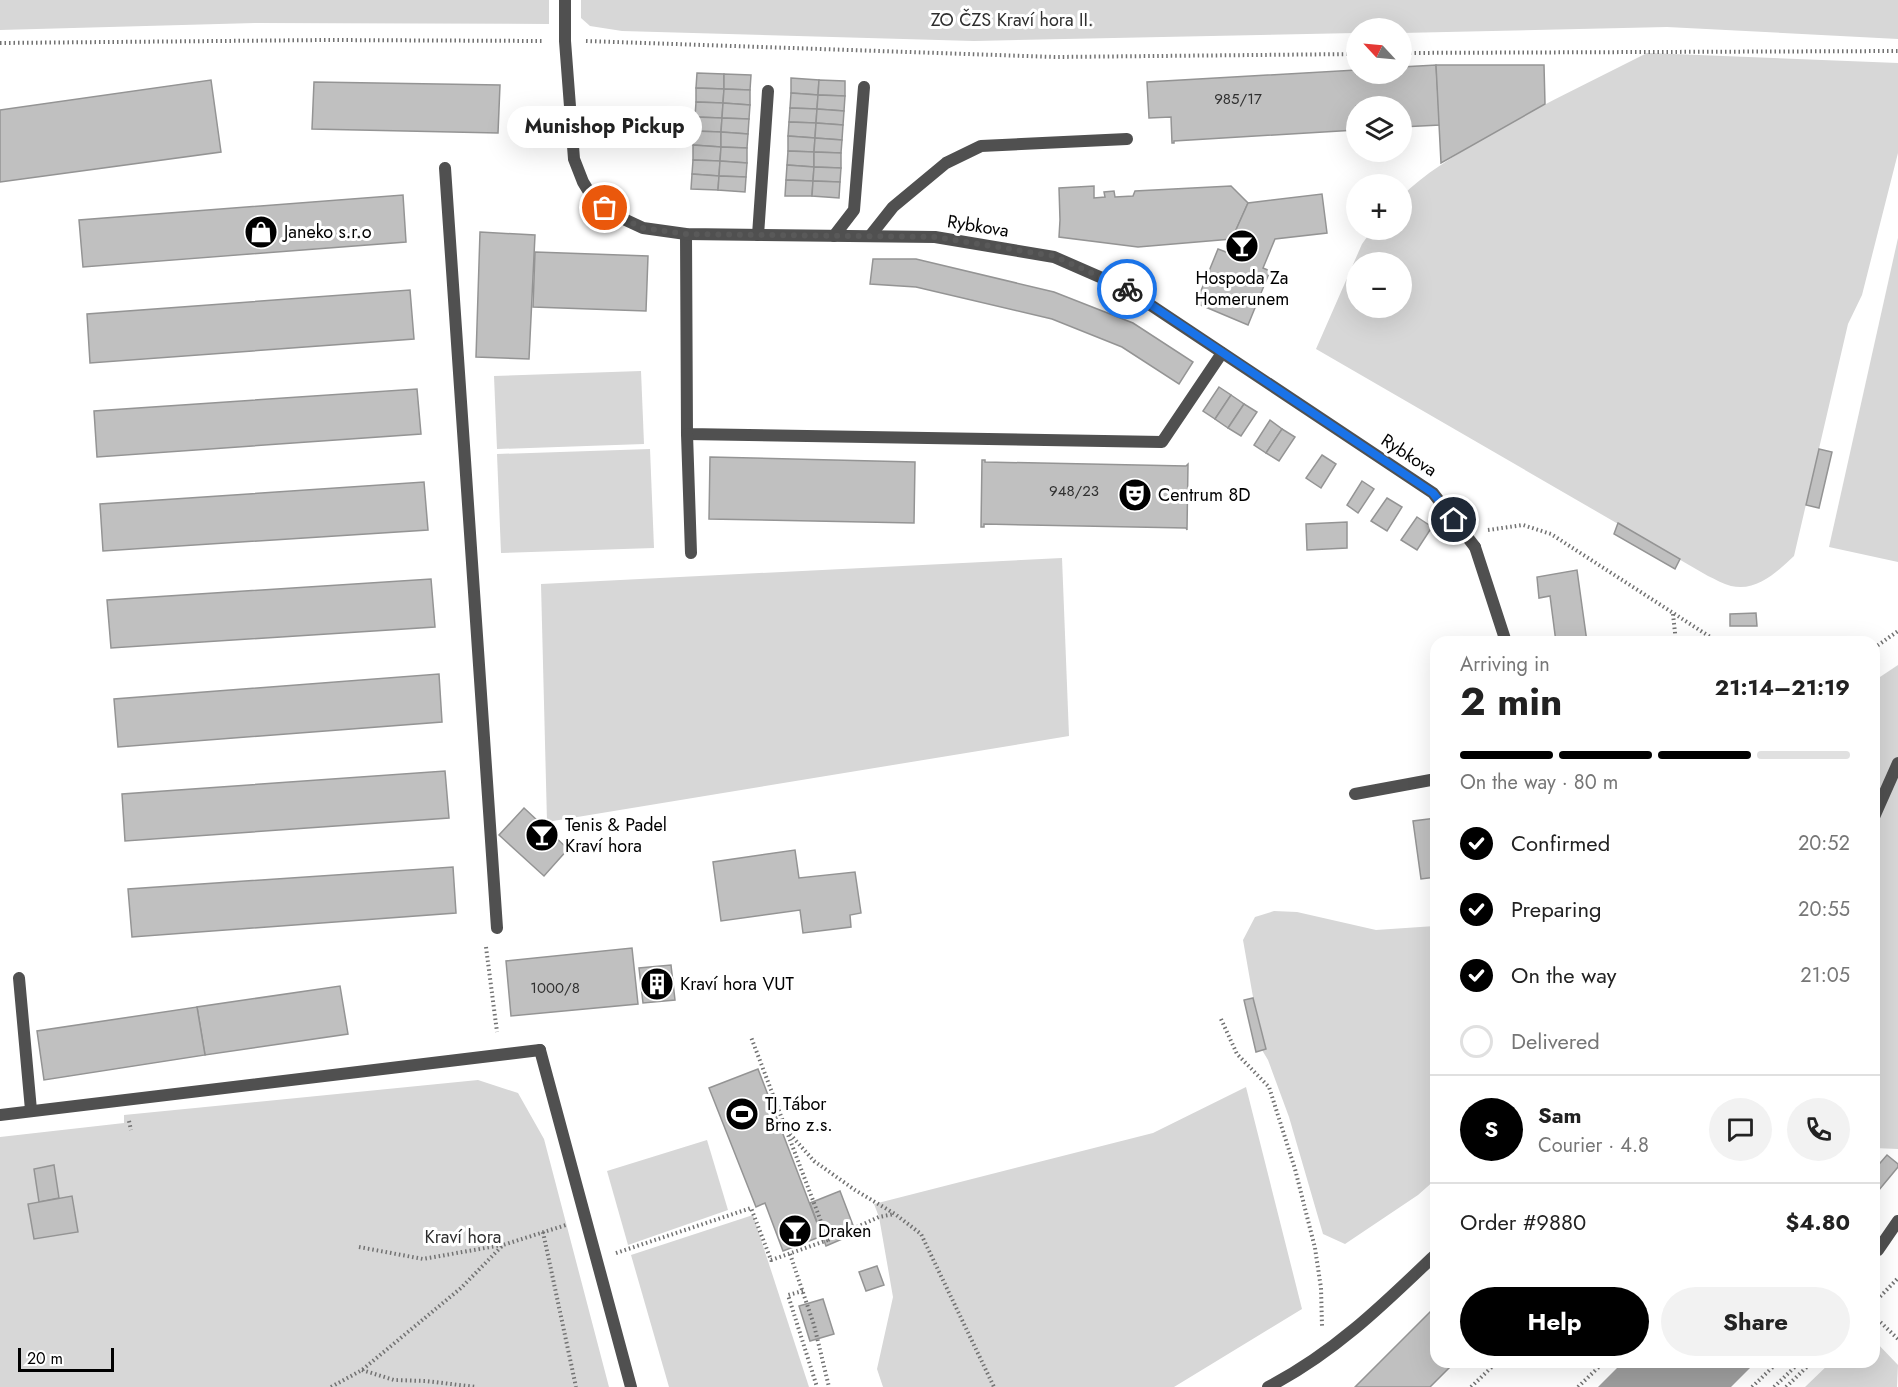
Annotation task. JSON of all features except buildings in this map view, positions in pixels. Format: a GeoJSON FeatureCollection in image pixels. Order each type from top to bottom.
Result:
{"type":"FeatureCollection","features":[{"type":"Feature","properties":{"kind":"street","name":"Rybkova"},"geometry":{"type":"LineString","coordinates":[[565,0],[565,40],[574,159],[583,182],[594,200],[615,215],[643,228],[686,234],[935,237],[1054,256],[1125,288],[1433,493],[1475,546],[1504,636]]}},
{"type":"Feature","properties":{"kind":"street"},"geometry":{"type":"LineString","coordinates":[[834,236],[854,210],[864,87]]}},
{"type":"Feature","properties":{"kind":"street"},"geometry":{"type":"LineString","coordinates":[[758,235],[768,91]]}},
{"type":"Feature","properties":{"kind":"street"},"geometry":{"type":"LineString","coordinates":[[571,119],[667,130]]}},
{"type":"Feature","properties":{"kind":"street"},"geometry":{"type":"LineString","coordinates":[[870,236],[893,207],[946,163],[981,146],[1127,139]]}},
{"type":"Feature","properties":{"kind":"street"},"geometry":{"type":"LineString","coordinates":[[445,168],[497,928]]}},
{"type":"Feature","properties":{"kind":"street"},"geometry":{"type":"LineString","coordinates":[[686,234],[687,434],[691,553]]}},
{"type":"Feature","properties":{"kind":"street"},"geometry":{"type":"LineString","coordinates":[[687,434],[1162,442],[1222,353]]}},
{"type":"Feature","properties":{"kind":"street"},"geometry":{"type":"LineString","coordinates":[[1880,804],[1898,763]]}},
{"type":"Feature","properties":{"kind":"street"},"geometry":{"type":"LineString","coordinates":[[1355,794],[1430,780]]}},
{"type":"Feature","properties":{"kind":"street"},"geometry":{"type":"LineString","coordinates":[[19,978],[31,1110]]}},
{"type":"Feature","properties":{"kind":"street"},"geometry":{"type":"LineString","coordinates":[[0,1114],[540,1050],[598,1257],[631,1387]]}},
{"type":"Feature","properties":{"kind":"street"},"geometry":{"type":"LineString","coordinates":[[1880,1247],[1898,1221]]}},
{"type":"Feature","properties":{"kind":"street"},"geometry":{"type":"LineString","coordinates":[[1268,1387],[1292,1375],[1324,1354],[1371,1316],[1430,1260]]}},
{"type":"Feature","properties":{"kind":"path"},"geometry":{"type":"LineString","coordinates":[[0,43],[565,40],[1055,57],[1346,54]]}},
{"type":"Feature","properties":{"kind":"path"},"geometry":{"type":"LineString","coordinates":[[1412,53],[1898,51]]}},
{"type":"Feature","properties":{"kind":"path"},"geometry":{"type":"LineString","coordinates":[[1465,534],[1523,525],[1551,534],[1708,636]]}},
{"type":"Feature","properties":{"kind":"path"},"geometry":{"type":"LineString","coordinates":[[1672,613],[1675,636]]}},
{"type":"Feature","properties":{"kind":"path"},"geometry":{"type":"LineString","coordinates":[[1880,644],[1898,631]]}},
{"type":"Feature","properties":{"kind":"path"},"geometry":{"type":"LineString","coordinates":[[485,940],[500,1055]]}},
{"type":"Feature","properties":{"kind":"path"},"geometry":{"type":"LineString","coordinates":[[1221,1019],[1237,1054],[1269,1087],[1295,1169],[1315,1248],[1321,1288],[1324,1354]]}},
{"type":"Feature","properties":{"kind":"path"},"geometry":{"type":"LineString","coordinates":[[751,1037],[828,1240]]}},
{"type":"Feature","properties":{"kind":"path"},"geometry":{"type":"LineString","coordinates":[[787,1132],[814,1161],[855,1190],[895,1214],[921,1234],[994,1387]]}},
{"type":"Feature","properties":{"kind":"path"},"geometry":{"type":"LineString","coordinates":[[598,1257],[630,1250],[751,1208],[771,1260],[828,1240],[879,1217],[895,1214]]}},
{"type":"Feature","properties":{"kind":"path"},"geometry":{"type":"LineString","coordinates":[[359,1247],[423,1259],[503,1245],[586,1219]]}},
{"type":"Feature","properties":{"kind":"path"},"geometry":{"type":"LineString","coordinates":[[543,1232],[576,1387]]}},
{"type":"Feature","properties":{"kind":"path"},"geometry":{"type":"LineString","coordinates":[[331,1387],[362,1370],[461,1288],[503,1245]]}},
{"type":"Feature","properties":{"kind":"path"},"geometry":{"type":"LineString","coordinates":[[790,1254],[814,1325],[829,1387]]}},
{"type":"Feature","properties":{"kind":"path"},"geometry":{"type":"LineString","coordinates":[[1880,1297],[1898,1278]]}},
{"type":"Feature","properties":{"kind":"path"},"geometry":{"type":"LineString","coordinates":[[803,1291],[788,1295],[817,1387]]}},
{"type":"Feature","properties":{"kind":"path"},"geometry":{"type":"LineString","coordinates":[[1880,1322],[1898,1340]]}},
{"type":"Feature","properties":{"kind":"path"},"geometry":{"type":"LineString","coordinates":[[1471,1387],[1491,1368]]}},
{"type":"Feature","properties":{"kind":"path"},"geometry":{"type":"LineString","coordinates":[[1578,1387],[1598,1368]]}},
{"type":"Feature","properties":{"kind":"path"},"geometry":{"type":"LineString","coordinates":[[1752,1387],[1772,1368]]}},
{"type":"Feature","properties":{"kind":"path"},"geometry":{"type":"LineString","coordinates":[[1774,1387],[1794,1368]]}},
{"type":"Feature","properties":{"kind":"path"},"geometry":{"type":"LineString","coordinates":[[1786,1387],[1806,1368]]}},
{"type":"Feature","properties":{"kind":"path"},"geometry":{"type":"LineString","coordinates":[[362,1370],[394,1380],[476,1387]]}},
{"type":"Feature","properties":{"kind":"green space"},"geometry":{"type":"Polygon","coordinates":[[[0,0],[549,0],[549,24],[255,23],[0,30],[0,0]]]}},
{"type":"Feature","properties":{"kind":"green space","name":"ZO ČZS Kraví hora II."},"geometry":{"type":"Polygon","coordinates":[[[581,0],[1898,0],[1898,39],[1667,27],[1412,33],[1412,18],[1346,18],[1346,33],[974,41],[622,31],[590,26],[581,18],[581,0]]]}},
{"type":"Feature","properties":{"kind":"green space"},"geometry":{"type":"Polygon","coordinates":[[[1647,53],[1898,63],[1898,153],[1862,295],[1848,324],[1794,556],[1781,568],[1758,583],[1740,587],[1731,586],[1708,576],[1316,349],[1346,281],[1346,318],[1412,318],[1412,252],[1358,252],[1362,244],[1365,240],[1412,240],[1412,186],[1461,152],[1544,105],[1647,53]]]}},
{"type":"Feature","properties":{"kind":"green space"},"geometry":{"type":"Polygon","coordinates":[[[1898,238],[1898,562],[1829,547],[1898,238]]]}},
{"type":"Feature","properties":{"kind":"green space"},"geometry":{"type":"Polygon","coordinates":[[[641,371],[644,444],[497,449],[494,376],[641,371]]]}},
{"type":"Feature","properties":{"kind":"green space"},"geometry":{"type":"Polygon","coordinates":[[[650,449],[654,548],[501,553],[497,454],[650,449]]]}},
{"type":"Feature","properties":{"kind":"green space"},"geometry":{"type":"Polygon","coordinates":[[[1062,558],[1069,736],[547,822],[541,584],[1062,558]]]}},
{"type":"Feature","properties":{"kind":"green space"},"geometry":{"type":"Polygon","coordinates":[[[1898,665],[1898,1149],[1880,1148],[1880,677],[1898,665]]]}},
{"type":"Feature","properties":{"kind":"green space"},"geometry":{"type":"Polygon","coordinates":[[[1274,911],[1297,912],[1376,930],[1430,926],[1430,1184],[1345,1244],[1323,1234],[1289,1117],[1268,1060],[1262,1050],[1266,1049],[1253,997],[1243,940],[1255,917],[1274,911]]]}},
{"type":"Feature","properties":{"kind":"green space","name":"Kraví hora"},"geometry":{"type":"Polygon","coordinates":[[[478,1080],[518,1093],[544,1139],[609,1387],[0,1387],[0,1137],[124,1123],[124,1115],[478,1080]]]}},
{"type":"Feature","properties":{"kind":"green space"},"geometry":{"type":"Polygon","coordinates":[[[1246,1087],[1302,1309],[1174,1387],[883,1387],[877,1369],[893,1297],[879,1217],[874,1204],[1153,1133],[1246,1087]]]}},
{"type":"Feature","properties":{"kind":"green space"},"geometry":{"type":"Polygon","coordinates":[[[707,1140],[728,1210],[628,1245],[607,1171],[707,1140]]]}},
{"type":"Feature","properties":{"kind":"green space"},"geometry":{"type":"Polygon","coordinates":[[[753,1215],[809,1387],[669,1387],[631,1255],[753,1215]]]}},
{"type":"Feature","properties":{"kind":"green space"},"geometry":{"type":"Polygon","coordinates":[[[1880,1346],[1898,1365],[1897,1387],[1805,1387],[1825,1368],[1880,1368],[1880,1346]]]}},
{"type":"Feature","properties":{"kind":"shaded area"},"geometry":{"type":"Polygon","coordinates":[[[1617,1368],[1750,1368],[1731,1387],[1598,1387],[1617,1368]]]}},
{"type":"Feature","properties":{"kind":"way so far"},"geometry":{"type":"LineString","coordinates":[[605,208],[643,228],[686,234],[935,237],[1054,256],[1127,289]]}},
{"type":"Feature","properties":{"kind":"place","name":"Munishop Pickup"},"geometry":{"type":"Point","coordinates":[605,208]}},
{"type":"Feature","properties":{"kind":"place","name":"Janeko s.r.o"},"geometry":{"type":"Point","coordinates":[261,232]}},
{"type":"Feature","properties":{"kind":"place","name":"Hospoda Za Homerunem"},"geometry":{"type":"Point","coordinates":[1242,246]}},
{"type":"Feature","properties":{"kind":"place","name":"Centrum 8D"},"geometry":{"type":"Point","coordinates":[1135,495]}},
{"type":"Feature","properties":{"kind":"place","name":"Tenis & Padel Kraví hora"},"geometry":{"type":"Point","coordinates":[542,835]}},
{"type":"Feature","properties":{"kind":"place","name":"Kraví hora VUT"},"geometry":{"type":"Point","coordinates":[657,984]}},
{"type":"Feature","properties":{"kind":"place","name":"TJ Tábor Brno z.s."},"geometry":{"type":"Point","coordinates":[742,1114]}},
{"type":"Feature","properties":{"kind":"place","name":"Draken"},"geometry":{"type":"Point","coordinates":[795,1231]}},
{"type":"Feature","properties":{"kind":"route"},"geometry":{"type":"LineString","coordinates":[[1127,289],[1433,493],[1454,520]]}}]}
